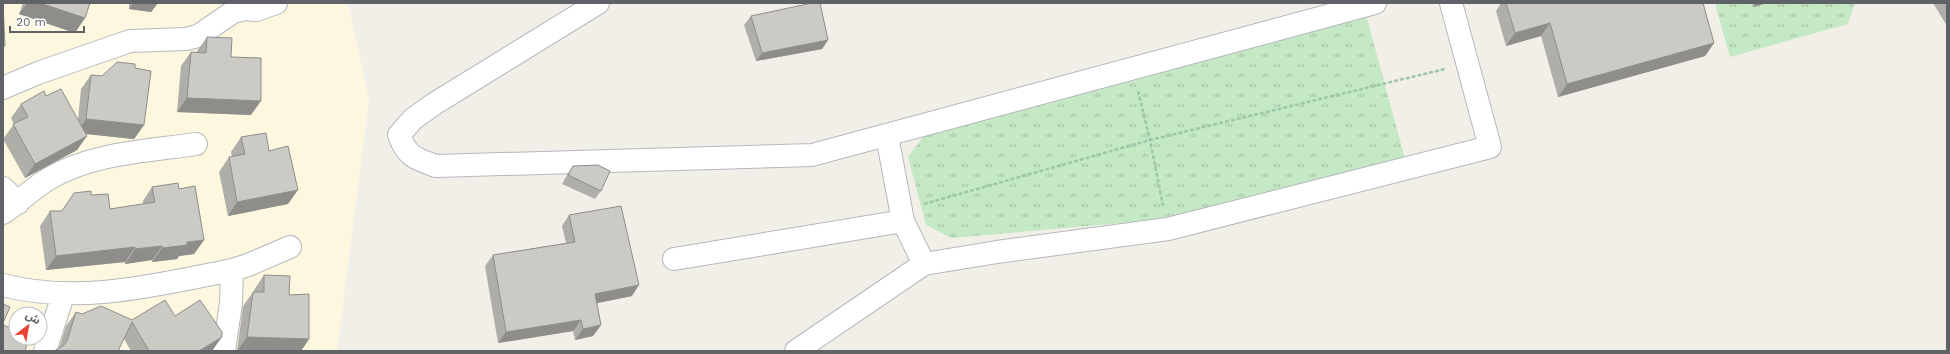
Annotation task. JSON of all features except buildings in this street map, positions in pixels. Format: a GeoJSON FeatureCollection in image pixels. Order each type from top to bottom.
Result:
{"type":"FeatureCollection","features":[{"type":"Feature","properties":{"kind":"street"},"geometry":{"type":"LineString","coordinates":[[3,88],[38,73],[130,41],[186,39],[198,36],[233,12],[261,9],[276,3]]}},
{"type":"Feature","properties":{"kind":"street"},"geometry":{"type":"LineString","coordinates":[[598,3],[434,104],[413,119],[400,135],[404,148],[415,159],[436,166],[812,155],[887,136],[1375,3]]}},
{"type":"Feature","properties":{"kind":"street"},"geometry":{"type":"LineString","coordinates":[[796,351],[924,264],[997,252],[1168,229],[1490,148],[1469,63],[1452,3]]}},
{"type":"Feature","properties":{"kind":"street"},"geometry":{"type":"LineString","coordinates":[[3,72],[38,73]]}},
{"type":"Feature","properties":{"kind":"street"},"geometry":{"type":"LineString","coordinates":[[887,136],[902,216],[924,264]]}},
{"type":"Feature","properties":{"kind":"street"},"geometry":{"type":"LineString","coordinates":[[8,201],[50,178],[73,168],[115,155],[196,144]]}},
{"type":"Feature","properties":{"kind":"street"},"geometry":{"type":"LineString","coordinates":[[674,259],[902,216]]}},
{"type":"Feature","properties":{"kind":"street"},"geometry":{"type":"LineString","coordinates":[[3,285],[39,293],[63,295],[111,292],[232,270],[248,265],[290,247]]}},
{"type":"Feature","properties":{"kind":"street"},"geometry":{"type":"LineString","coordinates":[[224,351],[231,303],[232,270]]}},
{"type":"Feature","properties":{"kind":"street"},"geometry":{"type":"LineString","coordinates":[[45,351],[63,295]]}},
{"type":"Feature","properties":{"kind":"path"},"geometry":{"type":"LineString","coordinates":[[902,216],[1150,140],[1469,63]]}},
{"type":"Feature","properties":{"kind":"path"},"geometry":{"type":"LineString","coordinates":[[1132,68],[1150,140],[1168,229]]}},
{"type":"Feature","properties":{"kind":"shaded area"},"geometry":{"type":"Polygon","coordinates":[[[3,3],[348,3],[369,100],[337,351],[3,351],[3,3]]]}},
{"type":"Feature","properties":{"kind":"green space"},"geometry":{"type":"Polygon","coordinates":[[[1715,3],[1855,3],[1848,24],[1730,57],[1715,3]]]}},
{"type":"Feature","properties":{"kind":"green space"},"geometry":{"type":"Polygon","coordinates":[[[1365,11],[1407,166],[1145,221],[951,238],[926,225],[908,157],[931,126],[1365,11]]]}}]}
